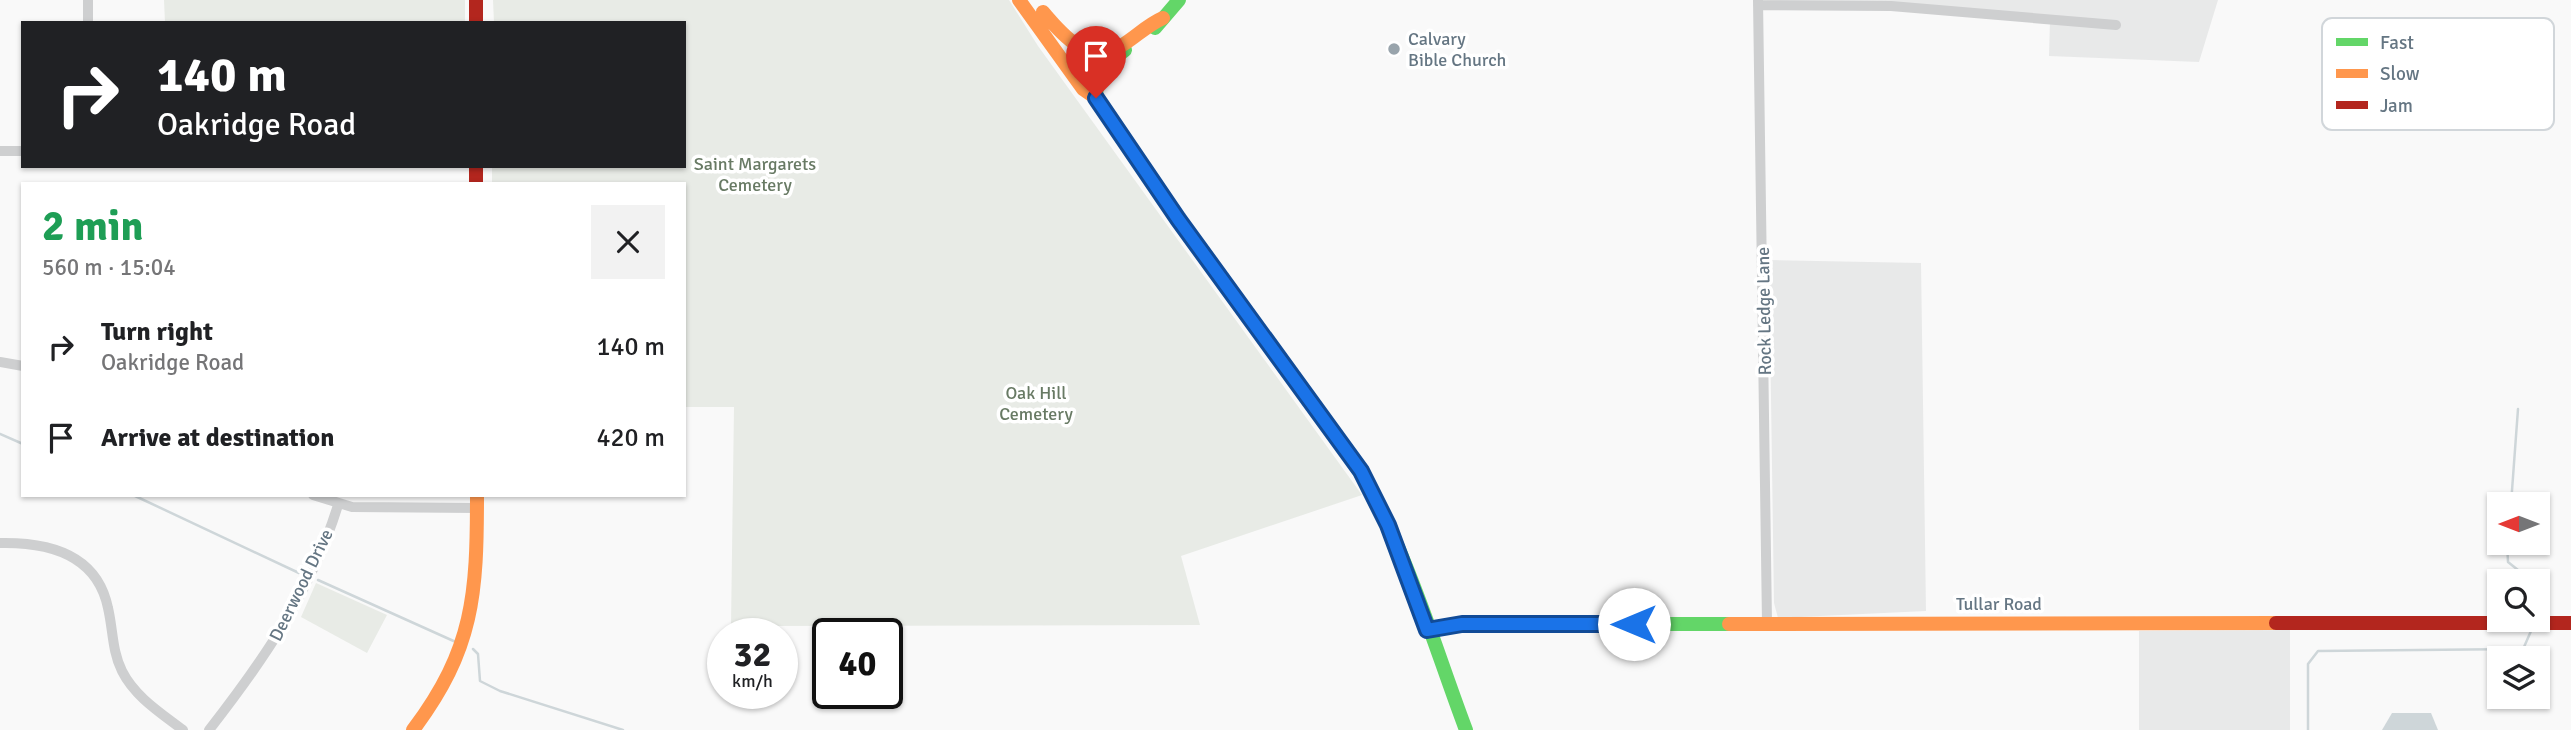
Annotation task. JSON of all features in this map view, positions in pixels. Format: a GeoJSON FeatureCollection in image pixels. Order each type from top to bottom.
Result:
{"type":"FeatureCollection","features":[{"type":"Feature","properties":{"kind":"main road"},"geometry":{"type":"LineString","coordinates":[[476,0],[476,21]]}},
{"type":"Feature","properties":{"kind":"main road"},"geometry":{"type":"LineString","coordinates":[[1019,0],[1083,89],[1096,98]]}},
{"type":"Feature","properties":{"kind":"main road"},"geometry":{"type":"LineString","coordinates":[[1096,98],[1095,86],[1101,70],[1158,26],[1179,0]]}},
{"type":"Feature","properties":{"kind":"main road"},"geometry":{"type":"LineString","coordinates":[[1039,6],[1054,35],[1090,84],[1096,98],[1178,219],[1361,471],[1388,525],[1466,730]]}},
{"type":"Feature","properties":{"kind":"main road"},"geometry":{"type":"LineString","coordinates":[[1039,6],[1074,46],[1096,53],[1118,48],[1163,18]]}},
{"type":"Feature","properties":{"kind":"main road"},"geometry":{"type":"LineString","coordinates":[[413,730],[446,683],[470,628],[478,577],[477,501]]}},
{"type":"Feature","properties":{"kind":"main road","name":"Tullar Road"},"geometry":{"type":"LineString","coordinates":[[1427,630],[1462,624],[2571,623]]}},
{"type":"Feature","properties":{"kind":"street"},"geometry":{"type":"LineString","coordinates":[[88,0],[89,21]]}},
{"type":"Feature","properties":{"kind":"street"},"geometry":{"type":"LineString","coordinates":[[1758,3],[1891,6],[2116,24]]}},
{"type":"Feature","properties":{"kind":"street","name":"Rock Ledge Lane"},"geometry":{"type":"LineString","coordinates":[[1758,3],[1767,623]]}},
{"type":"Feature","properties":{"kind":"street"},"geometry":{"type":"LineString","coordinates":[[0,151],[21,151]]}},
{"type":"Feature","properties":{"kind":"street"},"geometry":{"type":"LineString","coordinates":[[0,362],[21,366]]}},
{"type":"Feature","properties":{"kind":"street"},"geometry":{"type":"LineString","coordinates":[[318,497],[338,505],[477,501]]}},
{"type":"Feature","properties":{"kind":"street","name":"Deerwood Drive"},"geometry":{"type":"LineString","coordinates":[[209,730],[279,635],[311,574],[338,505]]}},
{"type":"Feature","properties":{"kind":"street"},"geometry":{"type":"LineString","coordinates":[[0,542],[29,543],[59,549],[88,568],[105,597],[118,661],[127,680],[150,705],[184,730]]}},
{"type":"Feature","properties":{"kind":"shaded area"},"geometry":{"type":"Polygon","coordinates":[[[1758,0],[2218,0],[2199,62],[2049,56],[2050,20],[1758,0]]]}},
{"type":"Feature","properties":{"kind":"shaded area"},"geometry":{"type":"Polygon","coordinates":[[[1769,260],[1921,263],[1926,611],[1778,618],[1774,603],[1769,260]]]}},
{"type":"Feature","properties":{"kind":"shaded area"},"geometry":{"type":"Polygon","coordinates":[[[2290,630],[2290,730],[2139,730],[2139,631],[2290,630]]]}},
{"type":"Feature","properties":{"kind":"shaded area"},"geometry":{"type":"Polygon","coordinates":[[[2392,713],[2431,713],[2438,730],[2382,730],[2392,713]]]}},
{"type":"Feature","properties":{"kind":"green space"},"geometry":{"type":"Polygon","coordinates":[[[164,0],[465,0],[465,21],[165,21],[164,0]]]}},
{"type":"Feature","properties":{"kind":"green space","name":"Oak Hill Cemetery"},"geometry":{"type":"Polygon","coordinates":[[[493,0],[1009,0],[1038,46],[1362,495],[1181,556],[1200,625],[903,626],[903,618],[812,618],[812,626],[798,626],[798,618],[731,618],[734,407],[686,407],[686,182],[492,182],[492,168],[686,168],[686,21],[494,21],[493,0]]]}},
{"type":"Feature","properties":{"kind":"green space"},"geometry":{"type":"Polygon","coordinates":[[[316,583],[387,615],[367,653],[301,617],[316,583]]]}},
{"type":"Feature","properties":{"kind":"waterway"},"geometry":{"type":"LineString","coordinates":[[2512,492],[2518,409]]}},
{"type":"Feature","properties":{"kind":"waterway"},"geometry":{"type":"LineString","coordinates":[[0,434],[21,443]]}},
{"type":"Feature","properties":{"kind":"waterway"},"geometry":{"type":"LineString","coordinates":[[137,497],[299,573]]}},
{"type":"Feature","properties":{"kind":"waterway"},"geometry":{"type":"LineString","coordinates":[[2508,555],[2508,562],[2517,569]]}},
{"type":"Feature","properties":{"kind":"waterway"},"geometry":{"type":"LineString","coordinates":[[318,580],[458,643]]}},
{"type":"Feature","properties":{"kind":"waterway"},"geometry":{"type":"LineString","coordinates":[[2308,730],[2308,664],[2318,651],[2519,649],[2524,647],[2531,632]]}},
{"type":"Feature","properties":{"kind":"waterway"},"geometry":{"type":"LineString","coordinates":[[473,649],[478,654],[480,681],[500,691],[623,730]]}},
{"type":"Feature","properties":{"kind":"traffic: fast"},"geometry":{"type":"LineString","coordinates":[[1155,28],[1179,0]]}},
{"type":"Feature","properties":{"kind":"traffic: fast"},"geometry":{"type":"LineString","coordinates":[[1096,98],[1100,76],[1125,50]]}},
{"type":"Feature","properties":{"kind":"traffic: fast"},"geometry":{"type":"LineString","coordinates":[[1338,439],[1360,472],[1396,543],[1426,617],[1466,730]]}},
{"type":"Feature","properties":{"kind":"traffic: fast"},"geometry":{"type":"LineString","coordinates":[[1427,630],[1462,624],[1729,624]]}},
{"type":"Feature","properties":{"kind":"traffic: slow"},"geometry":{"type":"LineString","coordinates":[[1019,0],[1083,89],[1096,98]]}},
{"type":"Feature","properties":{"kind":"traffic: slow"},"geometry":{"type":"LineString","coordinates":[[1043,12],[1077,45],[1098,52],[1121,46],[1163,18]]}},
{"type":"Feature","properties":{"kind":"traffic: slow"},"geometry":{"type":"LineString","coordinates":[[413,730],[449,673],[468,619],[476,562],[477,497]]}},
{"type":"Feature","properties":{"kind":"traffic: slow"},"geometry":{"type":"LineString","coordinates":[[1729,624],[2276,623]]}},
{"type":"Feature","properties":{"kind":"traffic: jam"},"geometry":{"type":"LineString","coordinates":[[476,0],[476,21]]}},
{"type":"Feature","properties":{"kind":"traffic: jam"},"geometry":{"type":"LineString","coordinates":[[1096,98],[1178,219],[1338,439]]}},
{"type":"Feature","properties":{"kind":"traffic: jam"},"geometry":{"type":"LineString","coordinates":[[476,168],[476,182]]}},
{"type":"Feature","properties":{"kind":"traffic: jam"},"geometry":{"type":"LineString","coordinates":[[2276,623],[2571,623]]}},
{"type":"Feature","properties":{"kind":"place","name":"Calvary Bible Church"},"geometry":{"type":"Point","coordinates":[1394,49]}},
{"type":"Feature","properties":{"kind":"route"},"geometry":{"type":"LineString","coordinates":[[1096,98],[1178,219],[1361,471],[1388,525],[1427,630],[1462,624],[1634,624]]}},
{"type":"Feature","properties":{"kind":"park label","name":"Saint Margarets Cemetery"},"geometry":{"type":"Point","coordinates":[755,174]}}]}
